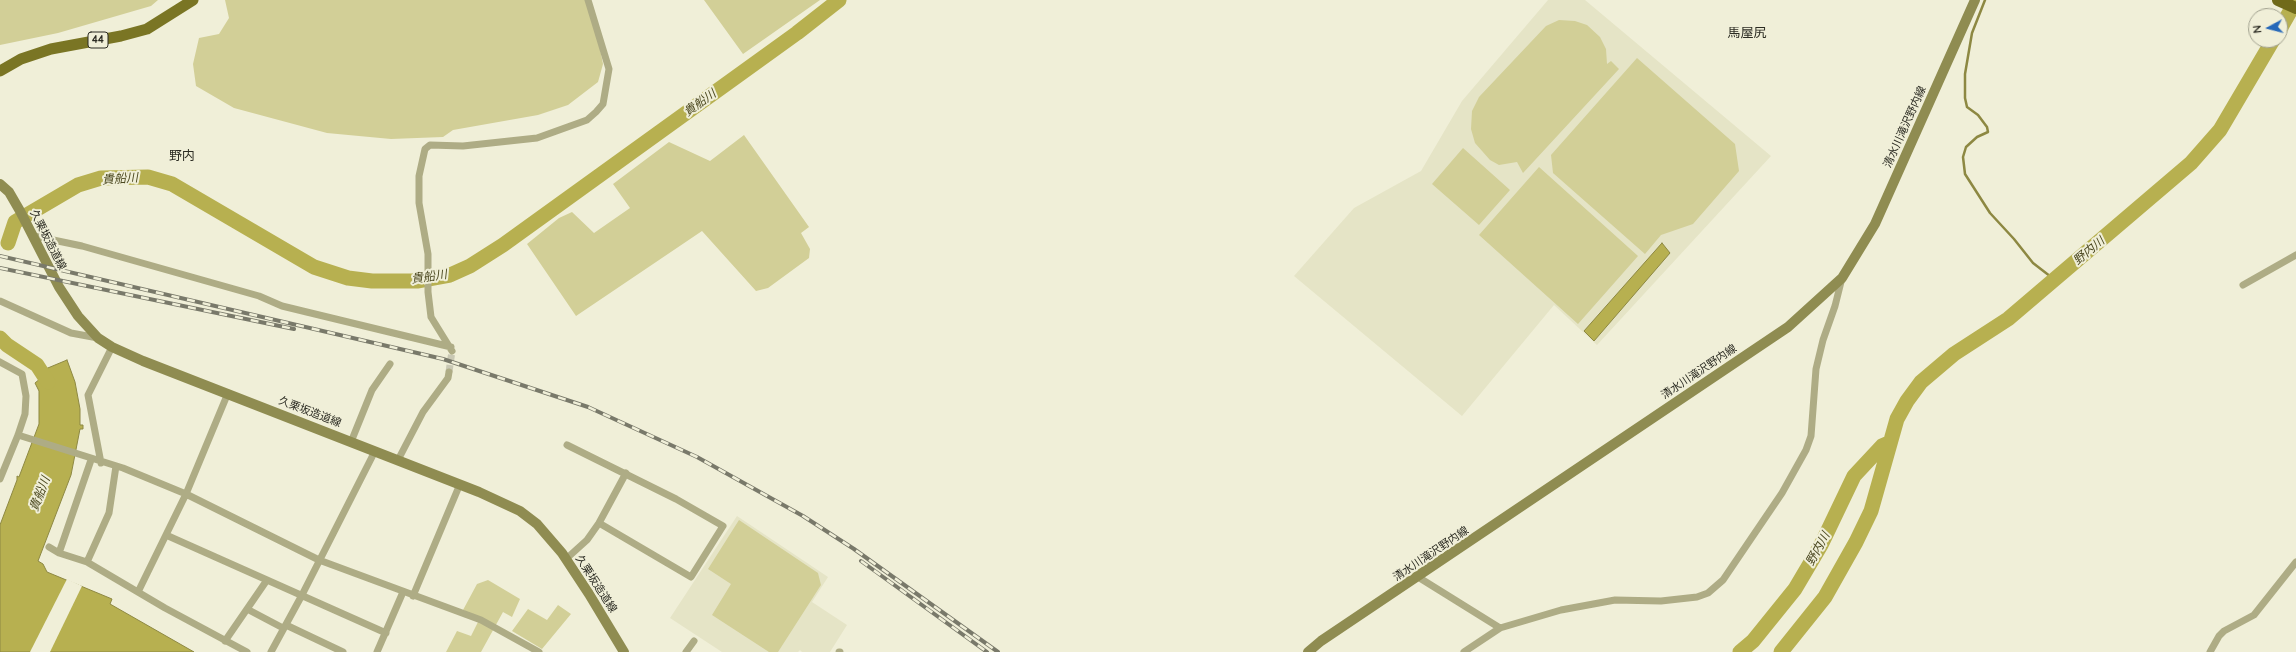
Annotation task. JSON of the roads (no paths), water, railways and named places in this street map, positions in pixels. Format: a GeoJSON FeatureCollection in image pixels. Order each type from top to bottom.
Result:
{"type":"FeatureCollection","features":[{"type":"Feature","properties":{"kind":"highway"},"geometry":{"type":"LineString","coordinates":[[2278,0],[2296,8]]}},
{"type":"Feature","properties":{"kind":"main road","name":"44"},"geometry":{"type":"LineString","coordinates":[[0,71],[21,59],[51,49],[121,36],[147,28],[193,0]]}},
{"type":"Feature","properties":{"kind":"main road","name":"清水川滝沢野内線"},"geometry":{"type":"LineString","coordinates":[[1308,652],[1788,327],[1842,278],[1875,224],[1975,0]]}},
{"type":"Feature","properties":{"kind":"main road","name":"久栗坂造道線"},"geometry":{"type":"LineString","coordinates":[[0,184],[9,192],[27,222],[59,287],[78,316],[98,338],[112,347],[460,484],[505,503],[528,516],[566,559],[624,652]]}},
{"type":"Feature","properties":{"kind":"street"},"geometry":{"type":"LineString","coordinates":[[34,236],[82,246],[259,296],[282,306],[452,349],[431,317],[428,292],[428,254],[419,196],[419,176],[425,149],[430,145],[463,146],[537,138],[587,120],[603,104],[609,69],[588,0]]}},
{"type":"Feature","properties":{"kind":"street"},"geometry":{"type":"LineString","coordinates":[[2243,285],[2296,255]]}},
{"type":"Feature","properties":{"kind":"street"},"geometry":{"type":"LineString","coordinates":[[1464,652],[1500,628],[1561,610],[1615,600],[1661,601],[1697,597],[1708,593],[1723,580],[1782,492],[1806,450],[1810,436],[1816,369],[1823,340],[1835,306],[1842,278]]}},
{"type":"Feature","properties":{"kind":"street"},"geometry":{"type":"LineString","coordinates":[[0,301],[71,333],[98,338]]}},
{"type":"Feature","properties":{"kind":"street"},"geometry":{"type":"LineString","coordinates":[[101,463],[88,395],[112,347]]}},
{"type":"Feature","properties":{"kind":"street"},"geometry":{"type":"LineString","coordinates":[[0,362],[22,374],[26,396],[25,414],[0,479]]}},
{"type":"Feature","properties":{"kind":"street"},"geometry":{"type":"LineString","coordinates":[[351,442],[372,390],[390,364]]}},
{"type":"Feature","properties":{"kind":"street"},"geometry":{"type":"LineString","coordinates":[[398,460],[423,412],[448,378],[449,372]]}},
{"type":"Feature","properties":{"kind":"street"},"geometry":{"type":"LineString","coordinates":[[138,592],[186,494],[228,393]]}},
{"type":"Feature","properties":{"kind":"street"},"geometry":{"type":"LineString","coordinates":[[18,435],[91,460],[116,466],[186,494],[319,560],[481,620],[539,652]]}},
{"type":"Feature","properties":{"kind":"street"},"geometry":{"type":"LineString","coordinates":[[567,445],[626,473],[723,526],[692,577],[599,523]]}},
{"type":"Feature","properties":{"kind":"street"},"geometry":{"type":"LineString","coordinates":[[271,652],[302,595],[375,451]]}},
{"type":"Feature","properties":{"kind":"street"},"geometry":{"type":"LineString","coordinates":[[59,553],[91,460]]}},
{"type":"Feature","properties":{"kind":"street"},"geometry":{"type":"LineString","coordinates":[[87,562],[109,514],[116,466]]}},
{"type":"Feature","properties":{"kind":"street"},"geometry":{"type":"LineString","coordinates":[[566,559],[587,540],[599,523],[626,473]]}},
{"type":"Feature","properties":{"kind":"street"},"geometry":{"type":"LineString","coordinates":[[413,596],[460,484]]}},
{"type":"Feature","properties":{"kind":"street"},"geometry":{"type":"LineString","coordinates":[[166,535],[386,633]]}},
{"type":"Feature","properties":{"kind":"street"},"geometry":{"type":"LineString","coordinates":[[49,547],[59,553],[87,562],[247,652]]}},
{"type":"Feature","properties":{"kind":"street"},"geometry":{"type":"LineString","coordinates":[[2210,652],[2219,636],[2224,631],[2254,615],[2296,562]]}},
{"type":"Feature","properties":{"kind":"street"},"geometry":{"type":"LineString","coordinates":[[1418,577],[1500,628]]}},
{"type":"Feature","properties":{"kind":"street"},"geometry":{"type":"LineString","coordinates":[[225,641],[267,580]]}},
{"type":"Feature","properties":{"kind":"street"},"geometry":{"type":"LineString","coordinates":[[377,652],[403,592]]}},
{"type":"Feature","properties":{"kind":"street"},"geometry":{"type":"LineString","coordinates":[[247,609],[343,652]]}},
{"type":"Feature","properties":{"kind":"street"},"geometry":{"type":"LineString","coordinates":[[686,652],[694,641]]}},
{"type":"Feature","properties":{"kind":"water"},"geometry":{"type":"Polygon","coordinates":[[[1662,243],[1670,253],[1594,341],[1584,331],[1662,243]]]}},
{"type":"Feature","properties":{"kind":"water"},"geometry":{"type":"Polygon","coordinates":[[[67,360],[75,382],[80,409],[80,425],[83,425],[83,429],[80,429],[71,475],[38,561],[43,564],[47,572],[112,599],[110,604],[194,652],[0,652],[0,525],[17,480],[17,476],[19,477],[39,424],[39,391],[35,383],[41,378],[34,369],[39,363],[43,370],[67,360]]]}},
{"type":"Feature","properties":{"kind":"waterway","name":"貴船川"},"geometry":{"type":"LineString","coordinates":[[8,243],[15,222],[78,185],[101,178],[148,177],[172,184],[314,267],[348,278],[372,281],[417,281],[450,275],[470,266],[503,245],[797,33],[839,0]]}},
{"type":"Feature","properties":{"kind":"waterway"},"geometry":{"type":"LineString","coordinates":[[1985,0],[1972,33],[1965,74],[1965,98],[1967,107],[1978,115],[1987,127],[1988,132],[1977,137],[1966,147],[1963,157],[1965,174],[1990,213],[2014,239],[2033,263],[2055,280]]}},
{"type":"Feature","properties":{"kind":"waterway","name":"野内川"},"geometry":{"type":"LineString","coordinates":[[2288,15],[2296,1]]}},
{"type":"Feature","properties":{"kind":"waterway","name":"野内川"},"geometry":{"type":"LineString","coordinates":[[1781,652],[1825,597],[1856,542],[1871,511],[1897,419],[1907,401],[1921,382],[1954,354],[2008,319],[2191,163],[2220,130],[2268,48]]}},
{"type":"Feature","properties":{"kind":"waterway","name":"貴船川"},"geometry":{"type":"LineString","coordinates":[[0,338],[7,345],[37,365],[48,382]]}},
{"type":"Feature","properties":{"kind":"waterway","name":"野内川"},"geometry":{"type":"LineString","coordinates":[[1740,652],[1753,641],[1795,589],[1821,545],[1854,476],[1882,446],[1889,443]]}},
{"type":"Feature","properties":{"kind":"tunnel"},"geometry":{"type":"LineString","coordinates":[[449,372],[452,351]]}},
{"type":"Feature","properties":{"kind":"railway"},"geometry":{"type":"LineString","coordinates":[[0,256],[443,359],[588,407],[697,457],[803,516],[854,549],[998,652]]}},
{"type":"Feature","properties":{"kind":"railway"},"geometry":{"type":"LineString","coordinates":[[0,268],[294,329]]}},
{"type":"Feature","properties":{"kind":"railway"},"geometry":{"type":"LineString","coordinates":[[861,561],[987,652]]}},
{"type":"Feature","properties":{"kind":"district","name":"馬屋尻"},"geometry":{"type":"Point","coordinates":[1747,33]}},
{"type":"Feature","properties":{"kind":"district","name":"野内"},"geometry":{"type":"Point","coordinates":[182,156]}}]}
